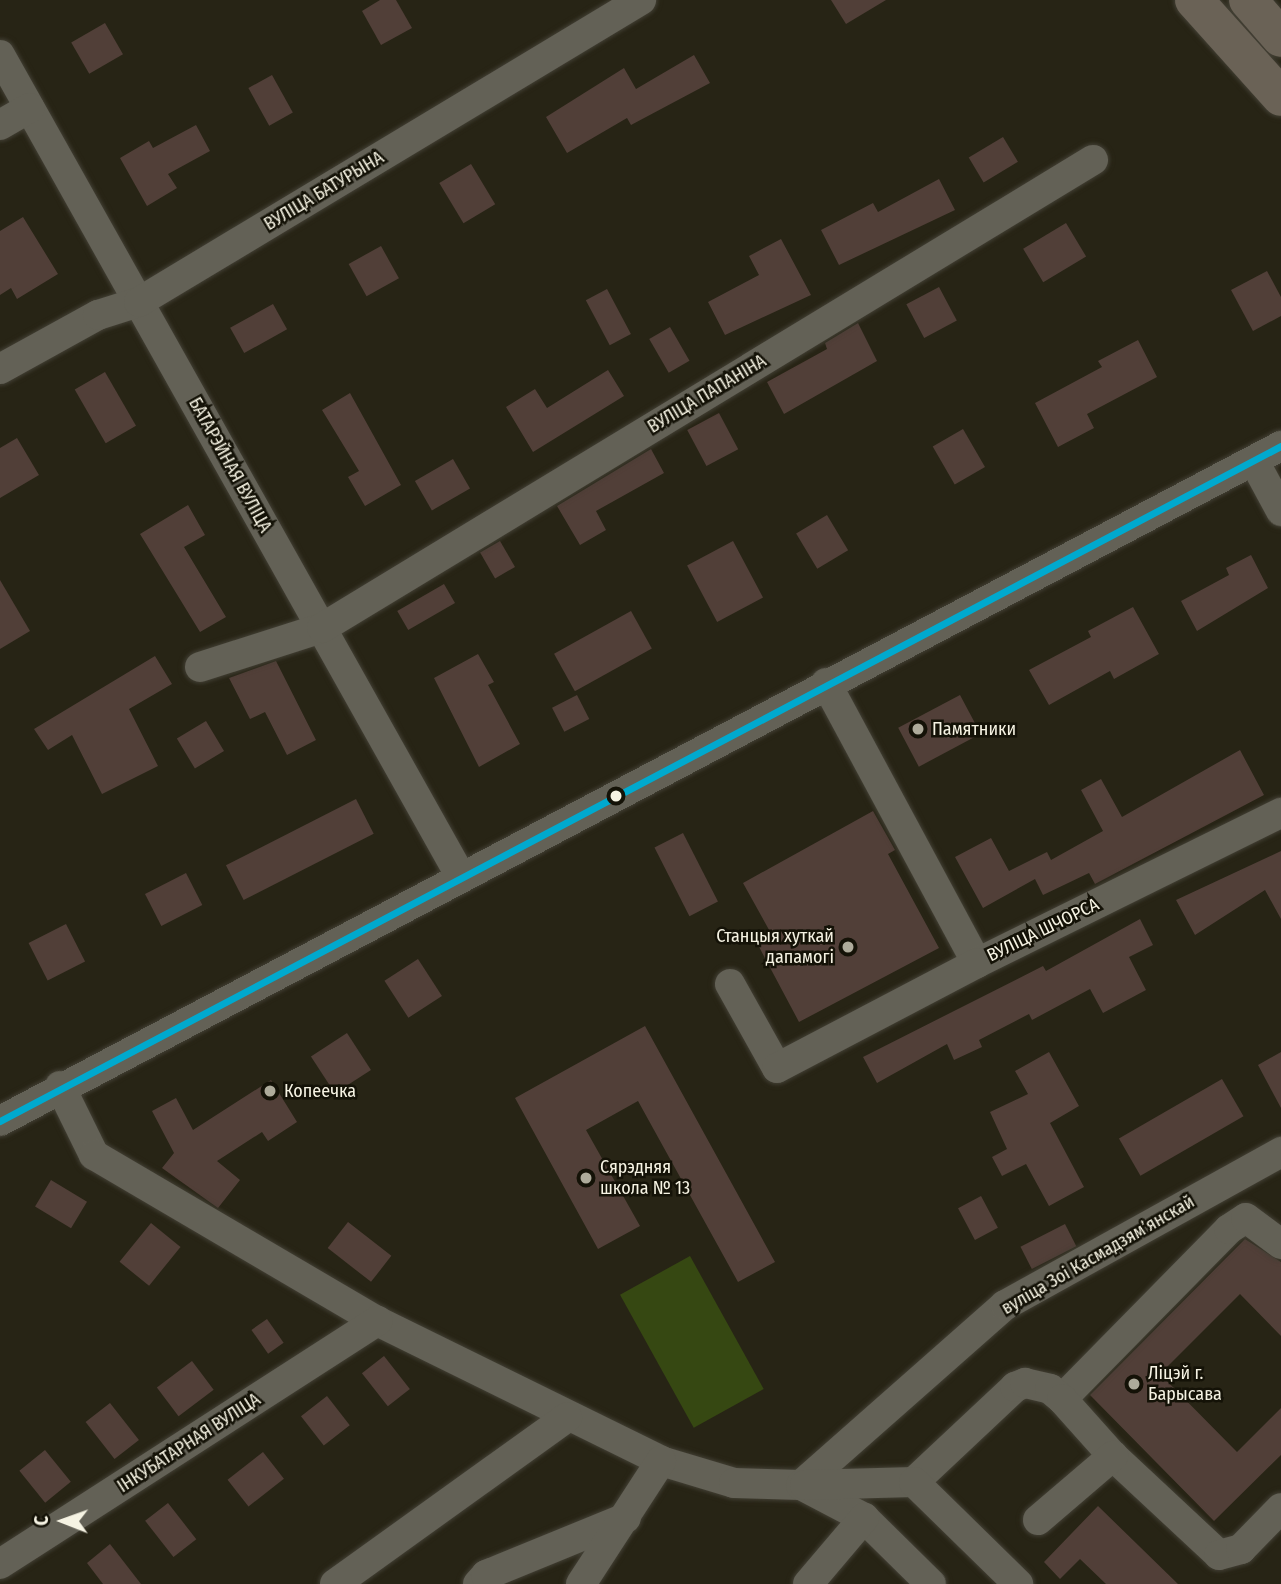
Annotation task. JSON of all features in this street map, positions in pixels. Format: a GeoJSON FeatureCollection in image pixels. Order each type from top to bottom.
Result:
{"type":"FeatureCollection","features":[{"type":"Feature","properties":{"kind":"main road"},"geometry":{"type":"LineString","coordinates":[[1194,0],[1281,97]]}},
{"type":"Feature","properties":{"kind":"main road"},"geometry":{"type":"LineString","coordinates":[[1248,0],[1281,38]]}},
{"type":"Feature","properties":{"kind":"street","name":"ВУЛІЦА БАТУРЫНА"},"geometry":{"type":"LineString","coordinates":[[0,369],[98,315],[139,302],[641,0]]}},
{"type":"Feature","properties":{"kind":"street","name":"БАТАРЭЙНАЯ ВУЛІЦА"},"geometry":{"type":"LineString","coordinates":[[0,55],[460,875]]}},
{"type":"Feature","properties":{"kind":"street"},"geometry":{"type":"LineString","coordinates":[[0,125],[30,108]]}},
{"type":"Feature","properties":{"kind":"street","name":"ВУЛІЦА ПАПАНІНА"},"geometry":{"type":"LineString","coordinates":[[200,667],[322,628],[1093,160]]}},
{"type":"Feature","properties":{"kind":"street"},"geometry":{"type":"LineString","coordinates":[[0,1121],[460,875],[1281,446]]}},
{"type":"Feature","properties":{"kind":"street"},"geometry":{"type":"LineString","coordinates":[[1254,461],[1281,511]]}},
{"type":"Feature","properties":{"kind":"street","name":"ВУЛІЦА ШЧОРСА"},"geometry":{"type":"LineString","coordinates":[[826,683],[976,963],[1281,813]]}},
{"type":"Feature","properties":{"kind":"street"},"geometry":{"type":"LineString","coordinates":[[730,985],[776,1068],[976,963]]}},
{"type":"Feature","properties":{"kind":"street"},"geometry":{"type":"LineString","coordinates":[[61,1086],[94,1155],[377,1321],[661,1461],[734,1483],[801,1485],[914,1482],[1015,1387],[1041,1385],[1062,1399],[1113,1455],[1219,1555],[1241,1549],[1281,1507]]}},
{"type":"Feature","properties":{"kind":"street","name":"вуліца Зоі Касмадзямʼянскай"},"geometry":{"type":"LineString","coordinates":[[801,1485],[1005,1305],[1281,1152]]}},
{"type":"Feature","properties":{"kind":"street"},"geometry":{"type":"LineString","coordinates":[[1062,1399],[1229,1228],[1246,1218],[1281,1244]]}},
{"type":"Feature","properties":{"kind":"street","name":"ІНКУБАТАРНАЯ ВУЛІЦА"},"geometry":{"type":"LineString","coordinates":[[0,1564],[377,1321]]}},
{"type":"Feature","properties":{"kind":"street"},"geometry":{"type":"LineString","coordinates":[[335,1584],[567,1417]]}},
{"type":"Feature","properties":{"kind":"street"},"geometry":{"type":"LineString","coordinates":[[1038,1520],[1113,1455]]}},
{"type":"Feature","properties":{"kind":"street"},"geometry":{"type":"LineString","coordinates":[[581,1584],[661,1461]]}},
{"type":"Feature","properties":{"kind":"street"},"geometry":{"type":"LineString","coordinates":[[914,1482],[1018,1584]]}},
{"type":"Feature","properties":{"kind":"street"},"geometry":{"type":"LineString","coordinates":[[801,1485],[864,1518],[931,1584]]}},
{"type":"Feature","properties":{"kind":"street"},"geometry":{"type":"LineString","coordinates":[[478,1584],[486,1575],[626,1518]]}},
{"type":"Feature","properties":{"kind":"street"},"geometry":{"type":"LineString","coordinates":[[808,1584],[864,1518]]}},
{"type":"Feature","properties":{"kind":"green space"},"geometry":{"type":"Polygon","coordinates":[[[690,1256],[764,1389],[694,1428],[620,1295],[690,1256]]]}},
{"type":"Feature","properties":{"kind":"building"},"geometry":{"type":"Polygon","coordinates":[[[380,0],[396,0],[412,28],[381,45],[362,11],[380,0]]]}},
{"type":"Feature","properties":{"kind":"building"},"geometry":{"type":"Polygon","coordinates":[[[831,0],[886,0],[846,24],[831,0]]]}},
{"type":"Feature","properties":{"kind":"building"},"geometry":{"type":"Polygon","coordinates":[[[105,23],[123,54],[89,74],[71,43],[105,23]]]}},
{"type":"Feature","properties":{"kind":"building"},"geometry":{"type":"Polygon","coordinates":[[[694,55],[710,83],[631,125],[627,118],[567,153],[546,117],[624,68],[636,89],[694,55]]]}},
{"type":"Feature","properties":{"kind":"building"},"geometry":{"type":"Polygon","coordinates":[[[272,75],[293,113],[269,126],[248,88],[272,75]]]}},
{"type":"Feature","properties":{"kind":"building"},"geometry":{"type":"Polygon","coordinates":[[[196,125],[210,151],[168,174],[177,188],[147,206],[120,158],[149,141],[153,148],[196,125]]]}},
{"type":"Feature","properties":{"kind":"building"},"geometry":{"type":"Polygon","coordinates":[[[1003,137],[1018,162],[984,182],[969,158],[1003,137]]]}},
{"type":"Feature","properties":{"kind":"building"},"geometry":{"type":"Polygon","coordinates":[[[471,164],[495,204],[463,223],[439,183],[471,164]]]}},
{"type":"Feature","properties":{"kind":"building"},"geometry":{"type":"Polygon","coordinates":[[[939,179],[955,210],[839,265],[821,230],[873,203],[878,212],[939,179]]]}},
{"type":"Feature","properties":{"kind":"building"},"geometry":{"type":"Polygon","coordinates":[[[23,217],[58,274],[17,299],[11,288],[0,295],[0,231],[23,217]]]}},
{"type":"Feature","properties":{"kind":"building"},"geometry":{"type":"Polygon","coordinates":[[[1066,223],[1086,256],[1043,282],[1023,249],[1066,223]]]}},
{"type":"Feature","properties":{"kind":"building"},"geometry":{"type":"Polygon","coordinates":[[[781,239],[811,295],[725,335],[708,302],[759,275],[749,256],[781,239]]]}},
{"type":"Feature","properties":{"kind":"building"},"geometry":{"type":"Polygon","coordinates":[[[381,246],[399,278],[367,296],[349,264],[381,246]]]}},
{"type":"Feature","properties":{"kind":"building"},"geometry":{"type":"Polygon","coordinates":[[[1267,271],[1281,297],[1281,316],[1253,331],[1231,290],[1267,271]]]}},
{"type":"Feature","properties":{"kind":"building"},"geometry":{"type":"Polygon","coordinates":[[[939,287],[957,321],[924,338],[906,304],[939,287]]]}},
{"type":"Feature","properties":{"kind":"building"},"geometry":{"type":"Polygon","coordinates":[[[607,289],[631,334],[610,345],[586,300],[607,289]]]}},
{"type":"Feature","properties":{"kind":"building"},"geometry":{"type":"Polygon","coordinates":[[[273,304],[287,329],[244,353],[230,328],[273,304]]]}},
{"type":"Feature","properties":{"kind":"building"},"geometry":{"type":"Polygon","coordinates":[[[858,323],[877,361],[784,414],[767,382],[827,349],[825,343],[858,323]]]}},
{"type":"Feature","properties":{"kind":"building"},"geometry":{"type":"Polygon","coordinates":[[[670,327],[690,361],[669,373],[649,339],[670,327]]]}},
{"type":"Feature","properties":{"kind":"building"},"geometry":{"type":"Polygon","coordinates":[[[1138,340],[1157,377],[1087,414],[1094,428],[1058,447],[1035,403],[1102,367],[1098,361],[1138,340]]]}},
{"type":"Feature","properties":{"kind":"building"},"geometry":{"type":"Polygon","coordinates":[[[608,370],[624,396],[533,452],[506,407],[535,389],[547,408],[608,370]]]}},
{"type":"Feature","properties":{"kind":"building"},"geometry":{"type":"Polygon","coordinates":[[[105,372],[136,426],[106,443],[75,390],[105,372]]]}},
{"type":"Feature","properties":{"kind":"building"},"geometry":{"type":"Polygon","coordinates":[[[350,393],[401,485],[365,506],[348,477],[359,471],[322,410],[350,393]]]}},
{"type":"Feature","properties":{"kind":"building"},"geometry":{"type":"Polygon","coordinates":[[[719,413],[738,449],[706,466],[687,430],[719,413]]]}},
{"type":"Feature","properties":{"kind":"building"},"geometry":{"type":"Polygon","coordinates":[[[963,429],[985,467],[955,485],[933,446],[963,429]]]}},
{"type":"Feature","properties":{"kind":"building"},"geometry":{"type":"Polygon","coordinates":[[[17,438],[39,475],[0,498],[0,448],[17,438]]]}},
{"type":"Feature","properties":{"kind":"building"},"geometry":{"type":"Polygon","coordinates":[[[651,449],[664,473],[596,511],[606,530],[580,545],[557,506],[651,449]]]}},
{"type":"Feature","properties":{"kind":"building"},"geometry":{"type":"Polygon","coordinates":[[[453,459],[470,488],[432,510],[415,481],[453,459]]]}},
{"type":"Feature","properties":{"kind":"building"},"geometry":{"type":"Polygon","coordinates":[[[188,505],[205,535],[184,547],[226,617],[200,632],[140,534],[188,505]]]}},
{"type":"Feature","properties":{"kind":"building"},"geometry":{"type":"Polygon","coordinates":[[[827,515],[848,550],[817,569],[796,534],[827,515]]]}},
{"type":"Feature","properties":{"kind":"building"},"geometry":{"type":"Polygon","coordinates":[[[500,541],[515,567],[495,578],[480,552],[500,541]]]}},
{"type":"Feature","properties":{"kind":"building"},"geometry":{"type":"Polygon","coordinates":[[[733,541],[763,598],[717,622],[687,565],[733,541]]]}},
{"type":"Feature","properties":{"kind":"building"},"geometry":{"type":"Polygon","coordinates":[[[1251,555],[1268,588],[1197,631],[1181,601],[1229,575],[1226,568],[1251,555]]]}},
{"type":"Feature","properties":{"kind":"building"},"geometry":{"type":"Polygon","coordinates":[[[0,580],[30,631],[0,649],[0,580]]]}},
{"type":"Feature","properties":{"kind":"building"},"geometry":{"type":"Polygon","coordinates":[[[444,584],[455,603],[408,630],[397,611],[444,584]]]}},
{"type":"Feature","properties":{"kind":"building"},"geometry":{"type":"Polygon","coordinates":[[[1133,607],[1159,654],[1114,679],[1110,671],[1049,705],[1029,670],[1091,637],[1088,631],[1133,607]]]}},
{"type":"Feature","properties":{"kind":"building"},"geometry":{"type":"Polygon","coordinates":[[[631,611],[652,649],[575,691],[554,654],[631,611]]]}},
{"type":"Feature","properties":{"kind":"building"},"geometry":{"type":"Polygon","coordinates":[[[478,654],[494,682],[488,685],[520,744],[479,767],[434,678],[478,654]]]}},
{"type":"Feature","properties":{"kind":"building"},"geometry":{"type":"Polygon","coordinates":[[[155,656],[172,684],[129,709],[158,766],[102,794],[72,735],[48,750],[34,729],[155,656]]]}},
{"type":"Feature","properties":{"kind":"building"},"geometry":{"type":"Polygon","coordinates":[[[276,661],[316,740],[287,755],[265,712],[250,719],[229,678],[276,661]]]}},
{"type":"Feature","properties":{"kind":"building"},"geometry":{"type":"Polygon","coordinates":[[[577,695],[589,719],[564,732],[552,708],[577,695]]]}},
{"type":"Feature","properties":{"kind":"building"},"geometry":{"type":"Polygon","coordinates":[[[960,695],[981,734],[919,767],[898,728],[960,695]]]}},
{"type":"Feature","properties":{"kind":"building"},"geometry":{"type":"Polygon","coordinates":[[[206,721],[224,751],[195,769],[177,739],[206,721]]]}},
{"type":"Feature","properties":{"kind":"building"},"geometry":{"type":"Polygon","coordinates":[[[1240,750],[1264,795],[1095,884],[1089,873],[1043,895],[1035,879],[983,908],[955,857],[991,838],[1009,871],[1047,852],[1051,860],[1103,831],[1081,790],[1101,779],[1122,817],[1240,750]]]}},
{"type":"Feature","properties":{"kind":"building"},"geometry":{"type":"Polygon","coordinates":[[[356,799],[374,834],[244,900],[226,865],[356,799]]]}},
{"type":"Feature","properties":{"kind":"building"},"geometry":{"type":"Polygon","coordinates":[[[873,811],[895,850],[888,854],[939,948],[799,1022],[758,945],[773,937],[743,883],[873,811]]]}},
{"type":"Feature","properties":{"kind":"building"},"geometry":{"type":"Polygon","coordinates":[[[683,833],[718,902],[689,916],[654,848],[683,833]]]}},
{"type":"Feature","properties":{"kind":"building"},"geometry":{"type":"Polygon","coordinates":[[[1281,851],[1281,919],[1265,890],[1195,935],[1176,900],[1281,851]]]}},
{"type":"Feature","properties":{"kind":"building"},"geometry":{"type":"Polygon","coordinates":[[[186,873],[202,905],[161,926],[145,894],[186,873]]]}},
{"type":"Feature","properties":{"kind":"building"},"geometry":{"type":"Polygon","coordinates":[[[1140,919],[1153,945],[1129,957],[1146,990],[1103,1013],[1090,989],[1032,1020],[1029,1014],[979,1040],[982,1047],[954,1060],[947,1044],[877,1083],[863,1057],[1043,966],[1046,971],[1140,919]]]}},
{"type":"Feature","properties":{"kind":"building"},"geometry":{"type":"Polygon","coordinates":[[[66,924],[85,961],[48,980],[29,943],[66,924]]]}},
{"type":"Feature","properties":{"kind":"building"},"geometry":{"type":"Polygon","coordinates":[[[418,959],[442,996],[408,1018],[384,981],[418,959]]]}},
{"type":"Feature","properties":{"kind":"building","name":"Сярэдняя школа № 13"},"geometry":{"type":"Polygon","coordinates":[[[645,1026],[775,1262],[738,1282],[638,1101],[586,1130],[640,1226],[598,1249],[515,1098],[645,1026]]]}},
{"type":"Feature","properties":{"kind":"building"},"geometry":{"type":"Polygon","coordinates":[[[347,1033],[371,1070],[335,1093],[311,1056],[347,1033]]]}},
{"type":"Feature","properties":{"kind":"building"},"geometry":{"type":"Polygon","coordinates":[[[1049,1052],[1079,1106],[1050,1123],[1084,1187],[1049,1206],[1026,1164],[1002,1176],[992,1157],[1007,1149],[990,1112],[1028,1094],[1015,1071],[1049,1052]]]}},
{"type":"Feature","properties":{"kind":"building"},"geometry":{"type":"Polygon","coordinates":[[[1281,1052],[1281,1108],[1258,1065],[1281,1052]]]}},
{"type":"Feature","properties":{"kind":"building"},"geometry":{"type":"Polygon","coordinates":[[[1222,1079],[1244,1116],[1140,1176],[1119,1138],[1222,1079]]]}},
{"type":"Feature","properties":{"kind":"building"},"geometry":{"type":"Polygon","coordinates":[[[271,1080],[297,1122],[268,1141],[262,1132],[217,1161],[240,1180],[218,1208],[162,1168],[174,1153],[152,1111],[176,1098],[193,1130],[271,1080]]]}},
{"type":"Feature","properties":{"kind":"building"},"geometry":{"type":"Polygon","coordinates":[[[51,1180],[87,1202],[71,1228],[35,1207],[51,1180]]]}},
{"type":"Feature","properties":{"kind":"building"},"geometry":{"type":"Polygon","coordinates":[[[981,1196],[998,1228],[975,1240],[958,1208],[981,1196]]]}},
{"type":"Feature","properties":{"kind":"building"},"geometry":{"type":"Polygon","coordinates":[[[348,1222],[391,1256],[371,1282],[328,1248],[348,1222]]]}},
{"type":"Feature","properties":{"kind":"building"},"geometry":{"type":"Polygon","coordinates":[[[151,1223],[181,1247],[149,1286],[120,1262],[151,1223]]]}},
{"type":"Feature","properties":{"kind":"building"},"geometry":{"type":"Polygon","coordinates":[[[1065,1224],[1076,1246],[1032,1269],[1020,1247],[1065,1224]]]}},
{"type":"Feature","properties":{"kind":"building","name":"Ліцэй г. Барысава"},"geometry":{"type":"Polygon","coordinates":[[[1245,1239],[1281,1262],[1281,1336],[1240,1294],[1160,1374],[1237,1452],[1281,1408],[1281,1455],[1214,1521],[1090,1395],[1245,1239]]]}},
{"type":"Feature","properties":{"kind":"building"},"geometry":{"type":"Polygon","coordinates":[[[267,1319],[284,1343],[268,1354],[251,1330],[267,1319]]]}},
{"type":"Feature","properties":{"kind":"building"},"geometry":{"type":"Polygon","coordinates":[[[384,1356],[410,1389],[388,1406],[362,1373],[384,1356]]]}},
{"type":"Feature","properties":{"kind":"building"},"geometry":{"type":"Polygon","coordinates":[[[192,1361],[214,1390],[179,1416],[157,1387],[192,1361]]]}},
{"type":"Feature","properties":{"kind":"building"},"geometry":{"type":"Polygon","coordinates":[[[327,1396],[350,1425],[324,1445],[301,1416],[327,1396]]]}},
{"type":"Feature","properties":{"kind":"building"},"geometry":{"type":"Polygon","coordinates":[[[110,1403],[139,1440],[115,1459],[86,1422],[110,1403]]]}},
{"type":"Feature","properties":{"kind":"building"},"geometry":{"type":"Polygon","coordinates":[[[45,1450],[71,1482],[45,1503],[19,1471],[45,1450]]]}},
{"type":"Feature","properties":{"kind":"building"},"geometry":{"type":"Polygon","coordinates":[[[263,1452],[284,1479],[248,1506],[228,1480],[263,1452]]]}},
{"type":"Feature","properties":{"kind":"building"},"geometry":{"type":"Polygon","coordinates":[[[168,1503],[196,1539],[173,1557],[145,1521],[168,1503]]]}},
{"type":"Feature","properties":{"kind":"building"},"geometry":{"type":"Polygon","coordinates":[[[1098,1506],[1178,1584],[1106,1584],[1080,1559],[1060,1579],[1044,1562],[1098,1506]]]}},
{"type":"Feature","properties":{"kind":"building"},"geometry":{"type":"Polygon","coordinates":[[[110,1544],[141,1584],[103,1584],[87,1563],[110,1544]]]}},
{"type":"Feature","properties":{"kind":"transit line"},"geometry":{"type":"LineString","coordinates":[[0,1121],[1281,446]]}},
{"type":"Feature","properties":{"kind":"place","name":"Памятники"},"geometry":{"type":"Point","coordinates":[918,729]}},
{"type":"Feature","properties":{"kind":"place","name":"Станцыя хуткай дапамогі"},"geometry":{"type":"Point","coordinates":[848,947]}},
{"type":"Feature","properties":{"kind":"place","name":"Копеечка"},"geometry":{"type":"Point","coordinates":[270,1091]}},
{"type":"Feature","properties":{"kind":"place","name":"Сярэдняя школа № 13"},"geometry":{"type":"Point","coordinates":[586,1178]}},
{"type":"Feature","properties":{"kind":"place","name":"Ліцэй г. Барысава"},"geometry":{"type":"Point","coordinates":[1134,1384]}}]}
